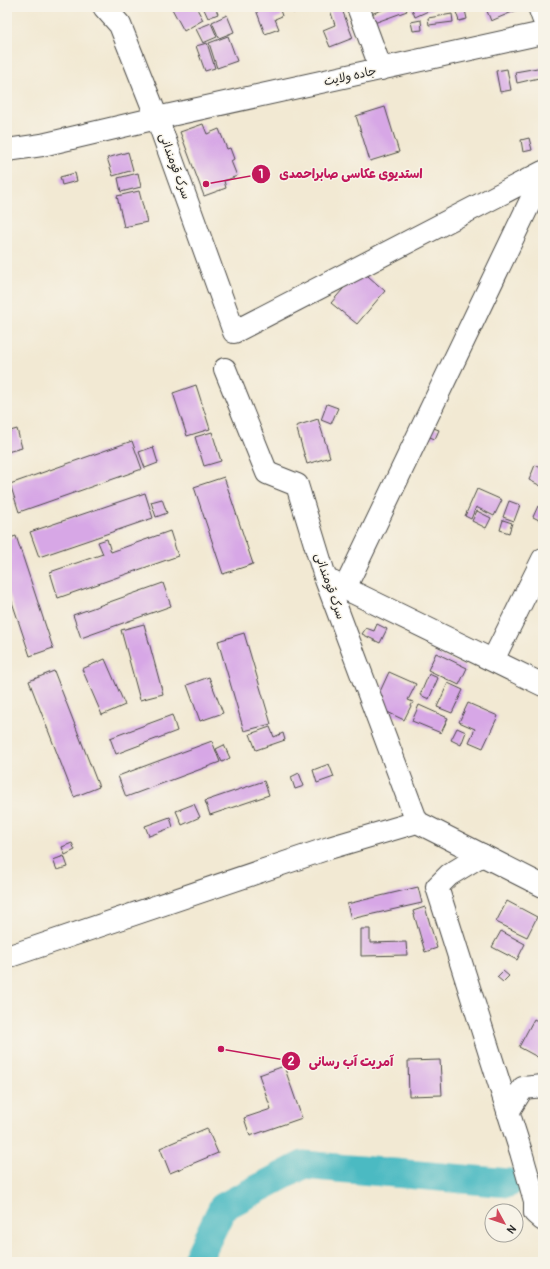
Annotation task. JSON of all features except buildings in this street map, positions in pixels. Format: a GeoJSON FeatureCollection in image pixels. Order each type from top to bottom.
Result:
{"type":"FeatureCollection","features":[{"type":"Feature","properties":{"kind":"street","name":"سرک قومندانی"},"geometry":{"type":"LineString","coordinates":[[104,7],[120,25],[157,118],[234,332],[543,174]]}},
{"type":"Feature","properties":{"kind":"street"},"geometry":{"type":"LineString","coordinates":[[358,7],[381,69]]}},
{"type":"Feature","properties":{"kind":"street"},"geometry":{"type":"LineString","coordinates":[[539,7],[543,18]]}},
{"type":"Feature","properties":{"kind":"street","name":"جاده ولایت"},"geometry":{"type":"LineString","coordinates":[[7,150],[42,145],[157,118],[543,33]]}},
{"type":"Feature","properties":{"kind":"street"},"geometry":{"type":"LineString","coordinates":[[543,174],[336,584],[543,684]]}},
{"type":"Feature","properties":{"kind":"street","name":"سرک قومندانی"},"geometry":{"type":"LineString","coordinates":[[225,369],[267,473],[297,485],[336,584],[416,822]]}},
{"type":"Feature","properties":{"kind":"street"},"geometry":{"type":"LineString","coordinates":[[493,660],[543,559]]}},
{"type":"Feature","properties":{"kind":"street"},"geometry":{"type":"LineString","coordinates":[[7,957],[329,848],[416,822],[543,886]]}},
{"type":"Feature","properties":{"kind":"street"},"geometry":{"type":"LineString","coordinates":[[482,855],[450,875],[437,887],[535,1200],[535,1213],[543,1220]]}},
{"type":"Feature","properties":{"kind":"street"},"geometry":{"type":"LineString","coordinates":[[508,1112],[523,1088],[543,1086]]}},
{"type":"Feature","properties":{"kind":"waterway"},"geometry":{"type":"LineString","coordinates":[[196,1262],[223,1207],[303,1165],[509,1183]]}},
{"type":"Feature","properties":{"kind":"place","name":"استدیوی عکاسی صابراحمدی"},"geometry":{"type":"Point","coordinates":[206,184]}},
{"type":"Feature","properties":{"kind":"place","name":"آمریت آب رسانی"},"geometry":{"type":"Point","coordinates":[221,1049]}}]}
